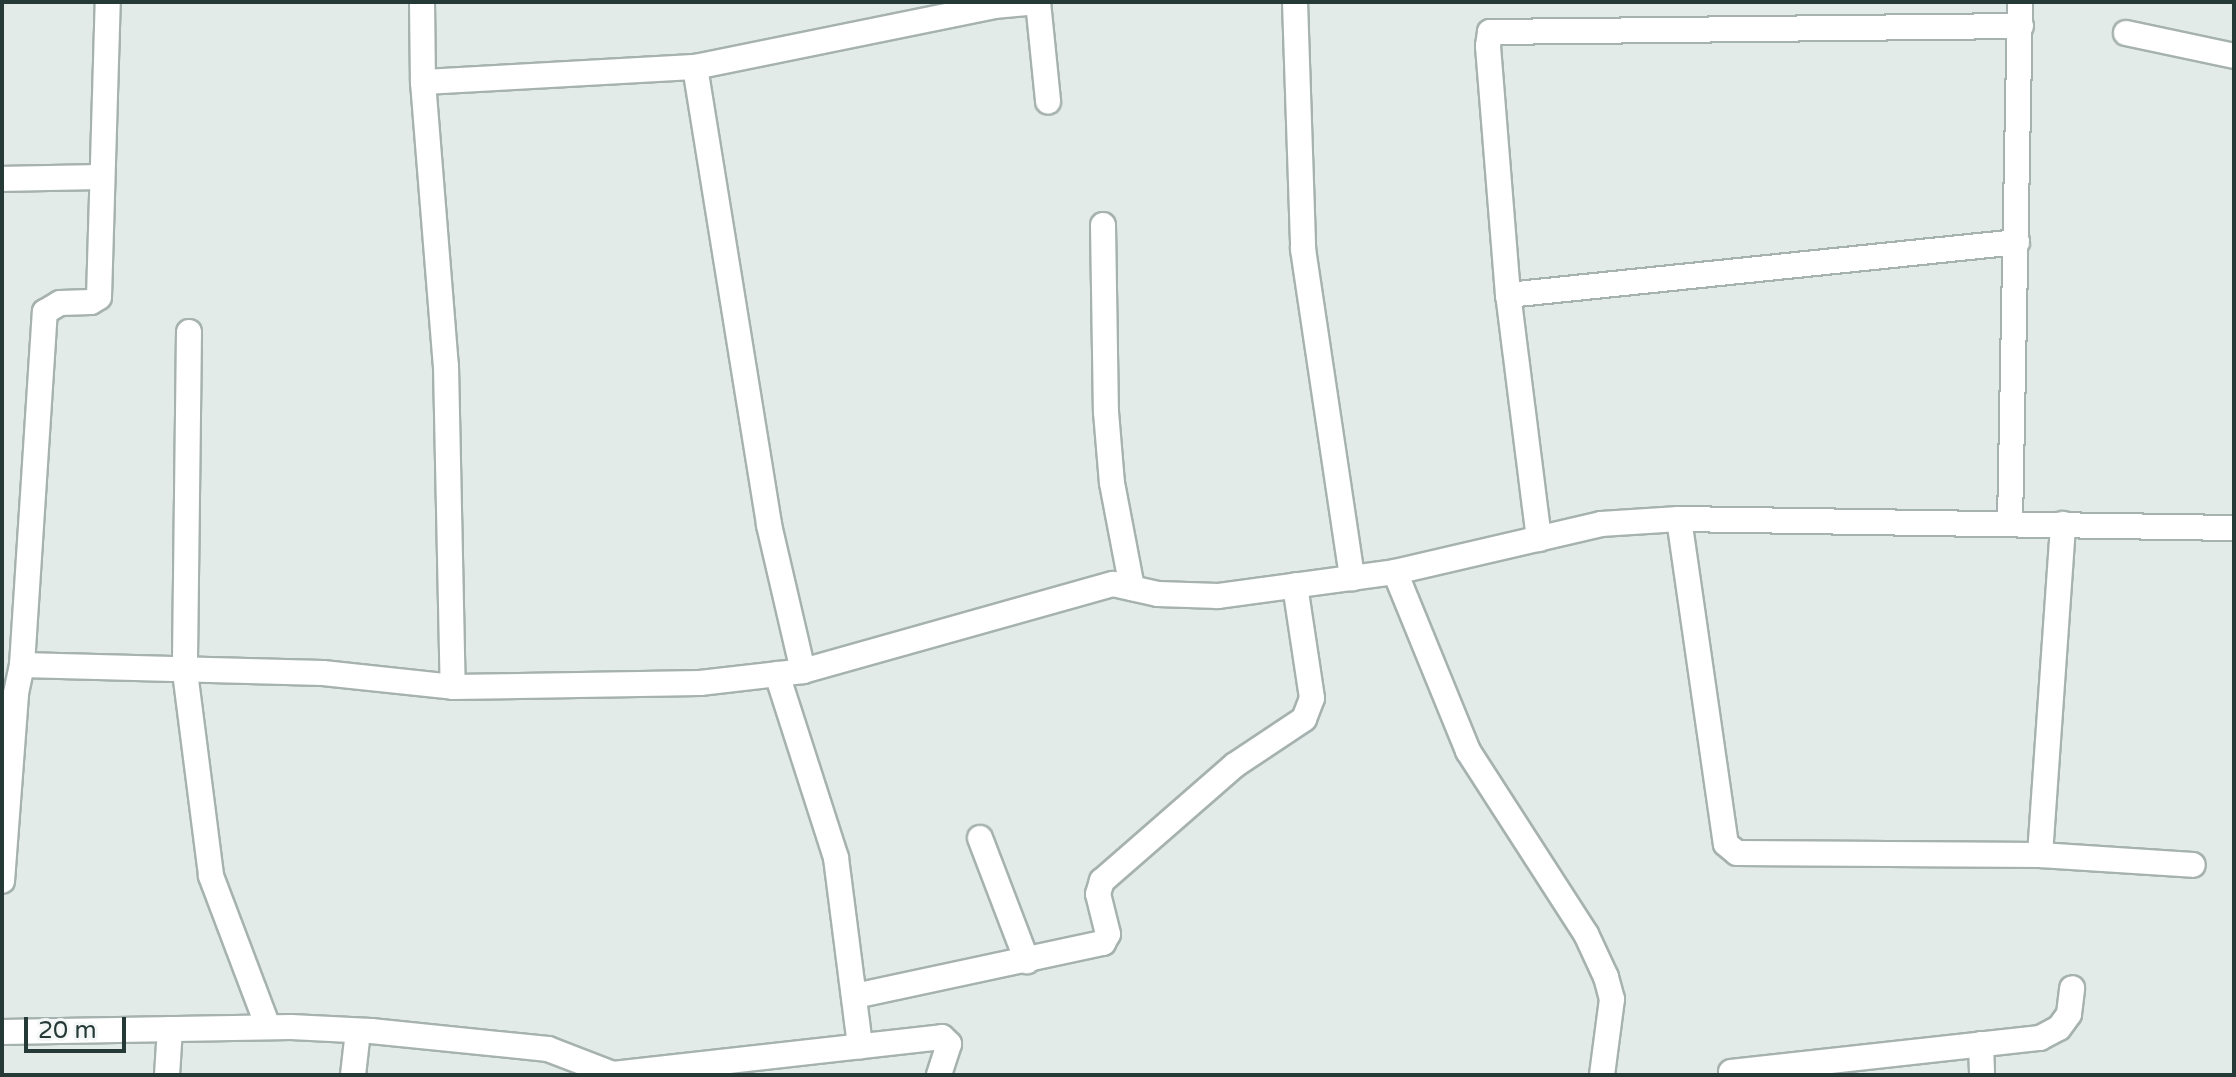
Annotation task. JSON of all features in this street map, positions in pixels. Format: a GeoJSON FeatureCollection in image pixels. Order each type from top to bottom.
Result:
{"type":"FeatureCollection","features":[{"type":"Feature","properties":{"kind":"street"},"geometry":{"type":"LineString","coordinates":[[2,881],[9,692],[22,665],[45,312],[60,303],[91,302],[99,297],[108,2]]}},
{"type":"Feature","properties":{"kind":"street"},"geometry":{"type":"LineString","coordinates":[[422,2],[423,82],[446,366],[453,687]]}},
{"type":"Feature","properties":{"kind":"street"},"geometry":{"type":"LineString","coordinates":[[423,82],[695,67],[994,6],[1038,2],[1048,101]]}},
{"type":"Feature","properties":{"kind":"street"},"geometry":{"type":"LineString","coordinates":[[1295,2],[1303,249],[1352,578]]}},
{"type":"Feature","properties":{"kind":"street"},"geometry":{"type":"LineString","coordinates":[[1539,539],[1508,295],[1490,32],[2021,14],[2010,523]]}},
{"type":"Feature","properties":{"kind":"street"},"geometry":{"type":"LineString","coordinates":[[2126,33],[2234,56]]}},
{"type":"Feature","properties":{"kind":"street"},"geometry":{"type":"LineString","coordinates":[[695,67],[769,525],[803,671]]}},
{"type":"Feature","properties":{"kind":"street"},"geometry":{"type":"LineString","coordinates":[[2,179],[101,177]]}},
{"type":"Feature","properties":{"kind":"street"},"geometry":{"type":"LineString","coordinates":[[1103,225],[1110,469],[1132,588]]}},
{"type":"Feature","properties":{"kind":"street"},"geometry":{"type":"LineString","coordinates":[[1508,295],[2017,242]]}},
{"type":"Feature","properties":{"kind":"street"},"geometry":{"type":"LineString","coordinates":[[189,332],[185,672],[211,876],[268,1027]]}},
{"type":"Feature","properties":{"kind":"street"},"geometry":{"type":"LineString","coordinates":[[22,665],[185,672],[323,673],[453,687],[700,683],[803,671],[1113,584],[1158,594],[1218,596],[1395,572],[1601,524],[1679,519],[2234,528]]}},
{"type":"Feature","properties":{"kind":"street"},"geometry":{"type":"LineString","coordinates":[[1679,519],[1726,844],[1737,853],[2040,855],[2193,865]]}},
{"type":"Feature","properties":{"kind":"street"},"geometry":{"type":"LineString","coordinates":[[2040,855],[2063,524]]}},
{"type":"Feature","properties":{"kind":"street"},"geometry":{"type":"LineString","coordinates":[[1395,572],[1468,751],[1586,934],[1606,977],[1612,999],[1602,1075]]}},
{"type":"Feature","properties":{"kind":"street"},"geometry":{"type":"LineString","coordinates":[[855,996],[1103,943],[1108,934],[1098,894],[1102,881],[1235,765],[1304,719],[1312,698],[1295,585]]}},
{"type":"Feature","properties":{"kind":"street"},"geometry":{"type":"LineString","coordinates":[[777,674],[836,858],[860,1046]]}},
{"type":"Feature","properties":{"kind":"street"},"geometry":{"type":"LineString","coordinates":[[980,838],[1027,961]]}},
{"type":"Feature","properties":{"kind":"street"},"geometry":{"type":"LineString","coordinates":[[1731,1072],[2040,1038],[2059,1028],[2069,1014],[2072,988]]}},
{"type":"Feature","properties":{"kind":"street"},"geometry":{"type":"LineString","coordinates":[[2,1032],[268,1027],[358,1031],[548,1049],[613,1074],[766,1066],[860,1046],[942,1037],[949,1044],[939,1075]]}},
{"type":"Feature","properties":{"kind":"street"},"geometry":{"type":"LineString","coordinates":[[167,1075],[170,1029]]}},
{"type":"Feature","properties":{"kind":"street"},"geometry":{"type":"LineString","coordinates":[[353,1075],[358,1031]]}},
{"type":"Feature","properties":{"kind":"street"},"geometry":{"type":"LineString","coordinates":[[1981,1044],[1982,1075]]}}]}
